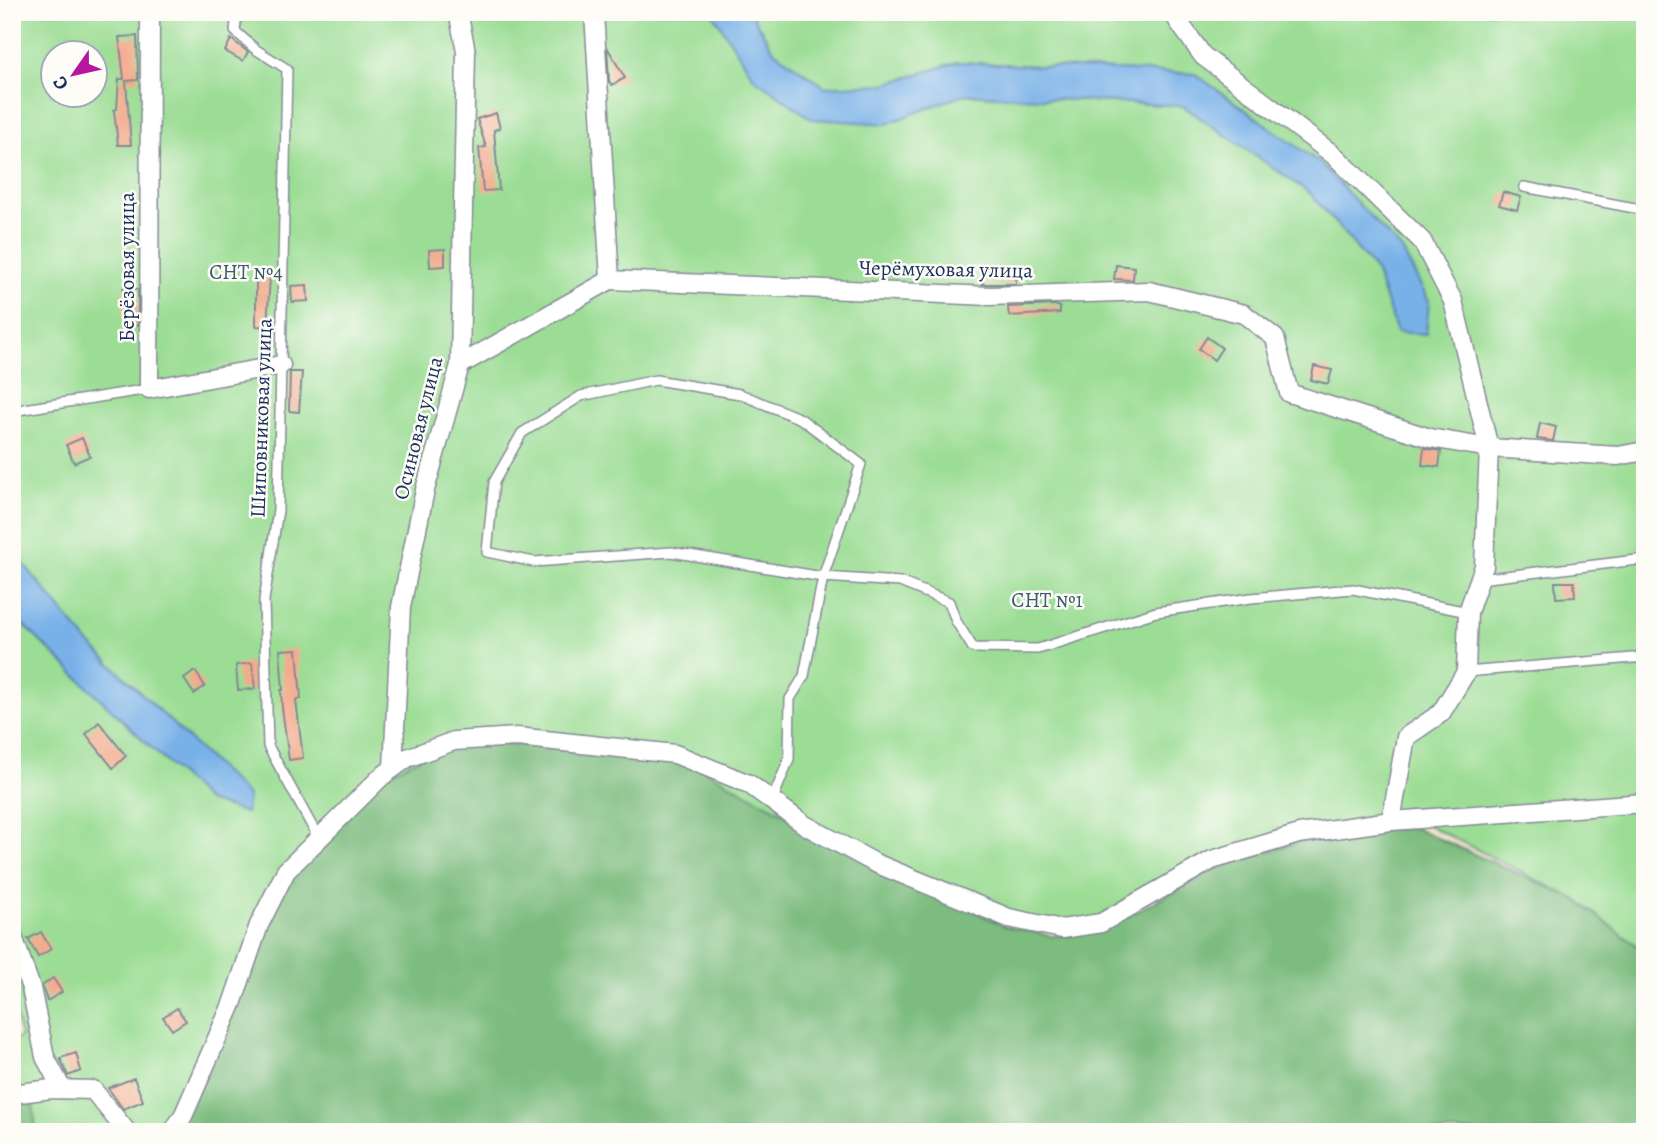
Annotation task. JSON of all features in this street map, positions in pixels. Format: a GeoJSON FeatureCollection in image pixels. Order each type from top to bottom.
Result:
{"type":"FeatureCollection","features":[{"type":"Feature","properties":{"kind":"street","name":"Берёзовая улица"},"geometry":{"type":"LineString","coordinates":[[149,389],[150,12]]}},
{"type":"Feature","properties":{"kind":"street","name":"Осиновая улица"},"geometry":{"type":"LineString","coordinates":[[393,768],[401,607],[425,491],[460,365],[466,51],[458,12]]}},
{"type":"Feature","properties":{"kind":"street"},"geometry":{"type":"LineString","coordinates":[[460,365],[610,280],[594,12]]}},
{"type":"Feature","properties":{"kind":"street"},"geometry":{"type":"LineString","coordinates":[[1179,12],[1178,21],[1203,56],[1335,156],[1422,241],[1453,301],[1489,448],[1484,566],[1468,612],[1466,672],[1441,713],[1406,737],[1391,821]]}},
{"type":"Feature","properties":{"kind":"street","name":"Черёмуховая улица"},"geometry":{"type":"LineString","coordinates":[[610,280],[990,296],[1149,291],[1244,314],[1275,338],[1289,393],[1430,438],[1489,448]]}},
{"type":"Feature","properties":{"kind":"street"},"geometry":{"type":"LineString","coordinates":[[149,389],[281,365]]}},
{"type":"Feature","properties":{"kind":"street"},"geometry":{"type":"LineString","coordinates":[[1489,448],[1618,456],[1645,451]]}},
{"type":"Feature","properties":{"kind":"street"},"geometry":{"type":"LineString","coordinates":[[173,1132],[184,1114],[232,1004],[259,925],[286,871],[381,777],[407,758],[454,741],[517,737],[675,754],[749,785],[805,825],[875,863],[1009,918],[1062,929],[1101,923],[1212,860],[1299,834],[1391,821],[1645,803]]}},
{"type":"Feature","properties":{"kind":"street"},"geometry":{"type":"LineString","coordinates":[[12,933],[31,988],[45,1057],[62,1089]]}},
{"type":"Feature","properties":{"kind":"street"},"geometry":{"type":"LineString","coordinates":[[12,1094],[62,1089],[93,1090],[127,1132]]}},
{"type":"Feature","properties":{"kind":"lane","name":"Шиповниковая улица"},"geometry":{"type":"LineString","coordinates":[[237,12],[235,32],[256,50],[287,69],[278,510],[264,600],[268,746],[319,839]]}},
{"type":"Feature","properties":{"kind":"lane"},"geometry":{"type":"LineString","coordinates":[[1524,187],[1645,211]]}},
{"type":"Feature","properties":{"kind":"lane"},"geometry":{"type":"LineString","coordinates":[[772,801],[789,759],[790,699],[804,676],[823,577],[861,464],[802,419],[740,394],[656,380],[580,396],[522,433],[494,482],[487,552],[534,562],[671,552],[823,577],[900,582],[949,602],[956,621],[973,649],[1038,649],[1156,612],[1251,598],[1353,589],[1468,612]]}},
{"type":"Feature","properties":{"kind":"lane"},"geometry":{"type":"LineString","coordinates":[[12,411],[149,389]]}},
{"type":"Feature","properties":{"kind":"lane"},"geometry":{"type":"LineString","coordinates":[[1479,579],[1645,559]]}},
{"type":"Feature","properties":{"kind":"lane"},"geometry":{"type":"LineString","coordinates":[[1466,672],[1645,657]]}},
{"type":"Feature","properties":{"kind":"green space"},"geometry":{"type":"Polygon","coordinates":[[[12,12],[712,12],[754,78],[886,124],[965,94],[1183,106],[1310,193],[1375,270],[1397,332],[1425,334],[1429,301],[1195,74],[958,62],[886,84],[825,87],[774,51],[750,12],[1645,12],[1645,952],[1575,899],[1416,819],[1212,860],[1101,923],[1054,924],[1011,915],[173,1132],[36,1132],[33,1104],[12,1106],[12,1041],[21,1037],[12,1000],[12,614],[207,801],[87,641],[12,550],[12,12]]]}},
{"type":"Feature","properties":{"kind":"green space"},"geometry":{"type":"Polygon","coordinates":[[[454,741],[675,754],[875,863],[1005,926],[1052,936],[1098,932],[1217,868],[1299,842],[1397,828],[1415,828],[1575,899],[1645,952],[1645,1132],[173,1132],[286,871],[381,777],[454,741]]]}},
{"type":"Feature","properties":{"kind":"green space"},"geometry":{"type":"Polygon","coordinates":[[[33,1103],[36,1132],[12,1132],[12,1106],[33,1103]]]}},
{"type":"Feature","properties":{"kind":"water"},"geometry":{"type":"Polygon","coordinates":[[[712,12],[750,12],[774,51],[825,87],[886,84],[958,62],[1195,74],[1320,163],[1402,250],[1429,301],[1426,334],[1397,332],[1375,270],[1310,193],[1183,106],[965,94],[886,124],[812,119],[754,78],[712,12]]]}},
{"type":"Feature","properties":{"kind":"water"},"geometry":{"type":"Polygon","coordinates":[[[12,550],[87,641],[248,796],[246,813],[207,801],[12,614],[12,550]]]}},
{"type":"Feature","properties":{"kind":"building"},"geometry":{"type":"Polygon","coordinates":[[[137,36],[138,80],[126,81],[131,145],[118,145],[114,110],[117,109],[119,79],[124,79],[119,37],[137,36]]]}},
{"type":"Feature","properties":{"kind":"building"},"geometry":{"type":"Polygon","coordinates":[[[231,39],[248,52],[243,61],[225,51],[231,39]]]}},
{"type":"Feature","properties":{"kind":"building"},"geometry":{"type":"Polygon","coordinates":[[[607,47],[625,78],[612,85],[609,81],[607,47]]]}},
{"type":"Feature","properties":{"kind":"building"},"geometry":{"type":"Polygon","coordinates":[[[496,113],[500,128],[494,130],[499,190],[483,191],[479,148],[486,147],[477,119],[496,113]]]}},
{"type":"Feature","properties":{"kind":"building"},"geometry":{"type":"Polygon","coordinates":[[[1503,192],[1521,197],[1517,210],[1499,205],[1503,192]]]}},
{"type":"Feature","properties":{"kind":"building"},"geometry":{"type":"Polygon","coordinates":[[[445,249],[445,266],[430,267],[429,250],[445,249]]]}},
{"type":"Feature","properties":{"kind":"building"},"geometry":{"type":"Polygon","coordinates":[[[1116,265],[1134,267],[1133,280],[1114,279],[1116,265]]]}},
{"type":"Feature","properties":{"kind":"building"},"geometry":{"type":"Polygon","coordinates":[[[984,274],[1016,275],[1016,284],[982,284],[984,274]]]}},
{"type":"Feature","properties":{"kind":"building"},"geometry":{"type":"Polygon","coordinates":[[[256,275],[270,276],[267,327],[256,326],[256,275]]]}},
{"type":"Feature","properties":{"kind":"building"},"geometry":{"type":"Polygon","coordinates":[[[307,285],[308,301],[292,302],[291,286],[307,285]]]}},
{"type":"Feature","properties":{"kind":"building"},"geometry":{"type":"Polygon","coordinates":[[[123,288],[138,289],[138,325],[123,325],[123,288]]]}},
{"type":"Feature","properties":{"kind":"building"},"geometry":{"type":"Polygon","coordinates":[[[1008,307],[1060,307],[1060,313],[1009,316],[1008,307]]]}},
{"type":"Feature","properties":{"kind":"building"},"geometry":{"type":"Polygon","coordinates":[[[1207,337],[1222,348],[1214,360],[1199,349],[1207,337]]]}},
{"type":"Feature","properties":{"kind":"building"},"geometry":{"type":"Polygon","coordinates":[[[1314,366],[1332,370],[1328,384],[1311,380],[1314,366]]]}},
{"type":"Feature","properties":{"kind":"building"},"geometry":{"type":"Polygon","coordinates":[[[290,372],[302,372],[299,412],[289,411],[290,372]]]}},
{"type":"Feature","properties":{"kind":"building"},"geometry":{"type":"Polygon","coordinates":[[[1540,423],[1556,427],[1553,441],[1537,439],[1540,423]]]}},
{"type":"Feature","properties":{"kind":"building"},"geometry":{"type":"Polygon","coordinates":[[[82,438],[90,456],[74,463],[66,445],[82,438]]]}},
{"type":"Feature","properties":{"kind":"building"},"geometry":{"type":"Polygon","coordinates":[[[1424,448],[1441,451],[1439,467],[1422,465],[1424,448]]]}},
{"type":"Feature","properties":{"kind":"building"},"geometry":{"type":"Polygon","coordinates":[[[1555,582],[1574,582],[1575,597],[1556,598],[1555,582]]]}},
{"type":"Feature","properties":{"kind":"building"},"geometry":{"type":"Polygon","coordinates":[[[297,649],[301,699],[296,700],[303,758],[289,760],[282,708],[280,650],[297,649]]]}},
{"type":"Feature","properties":{"kind":"building"},"geometry":{"type":"Polygon","coordinates":[[[252,663],[255,689],[238,690],[236,665],[252,663]]]}},
{"type":"Feature","properties":{"kind":"building"},"geometry":{"type":"Polygon","coordinates":[[[195,671],[205,686],[194,694],[184,679],[195,671]]]}},
{"type":"Feature","properties":{"kind":"building"},"geometry":{"type":"Polygon","coordinates":[[[99,722],[126,756],[113,768],[86,734],[99,722]]]}},
{"type":"Feature","properties":{"kind":"building"},"geometry":{"type":"Polygon","coordinates":[[[41,932],[51,949],[38,957],[28,939],[41,932]]]}},
{"type":"Feature","properties":{"kind":"building"},"geometry":{"type":"Polygon","coordinates":[[[53,978],[62,992],[47,1001],[42,986],[53,978]]]}},
{"type":"Feature","properties":{"kind":"building"},"geometry":{"type":"Polygon","coordinates":[[[177,1008],[186,1021],[172,1030],[163,1017],[177,1008]]]}},
{"type":"Feature","properties":{"kind":"building"},"geometry":{"type":"Polygon","coordinates":[[[76,1053],[81,1071],[68,1076],[60,1058],[76,1053]]]}},
{"type":"Feature","properties":{"kind":"building"},"geometry":{"type":"Polygon","coordinates":[[[134,1078],[143,1101],[123,1109],[108,1088],[134,1078]]]}},
{"type":"Feature","properties":{"kind":"park label","name":"СНТ №4"},"geometry":{"type":"Point","coordinates":[246,272]}},
{"type":"Feature","properties":{"kind":"park label","name":"СНТ №1"},"geometry":{"type":"Point","coordinates":[1047,600]}}]}
